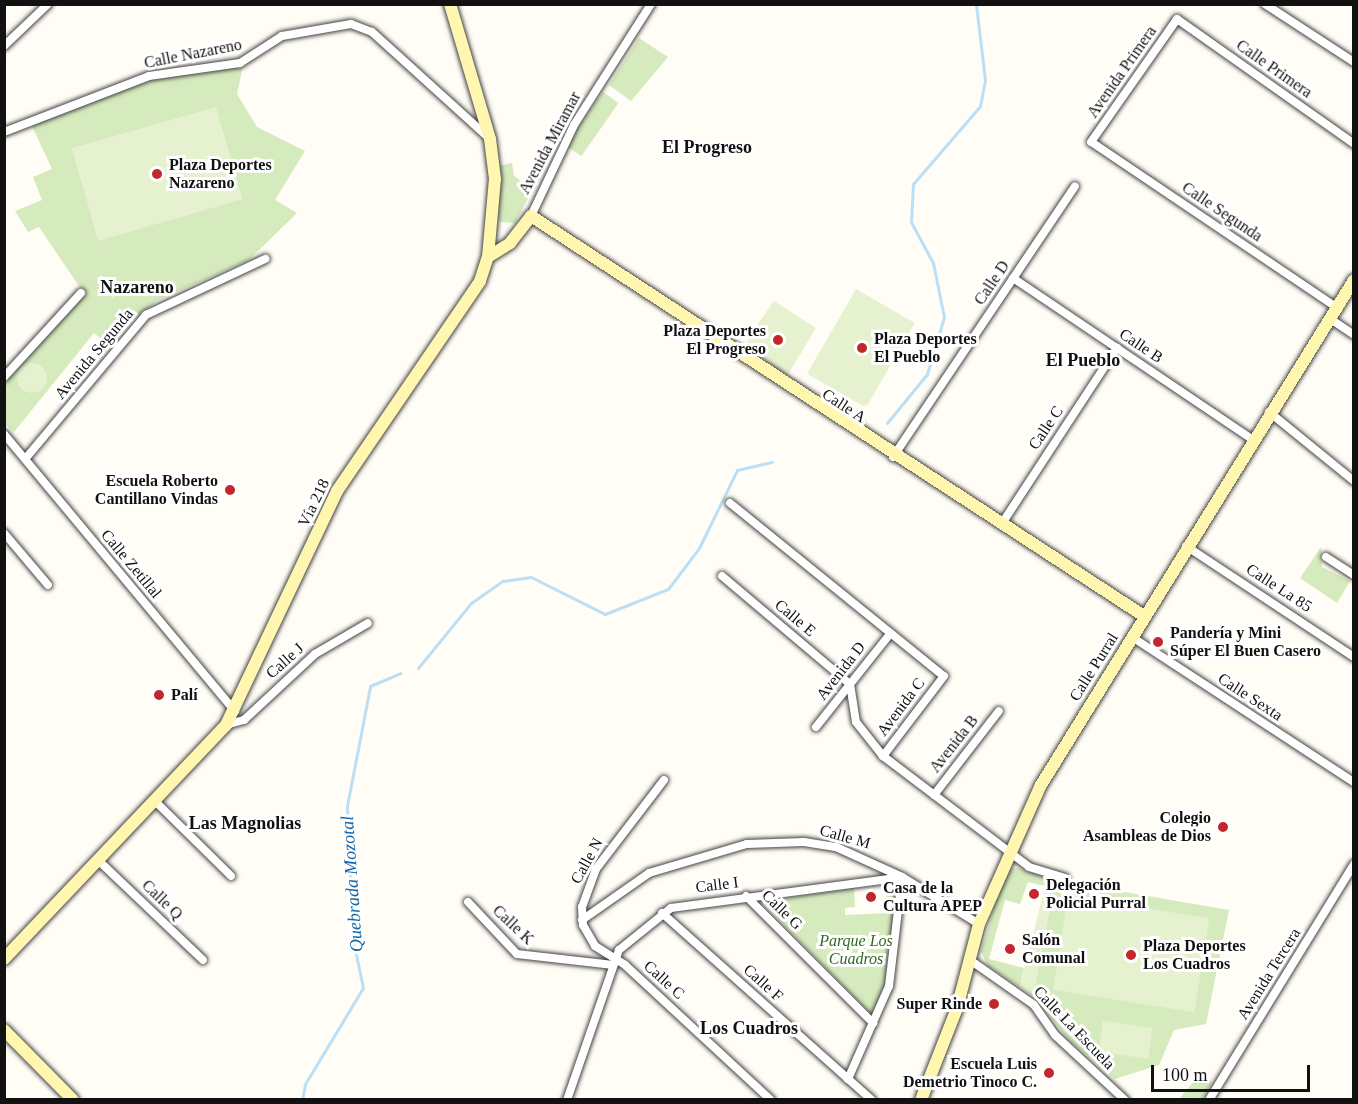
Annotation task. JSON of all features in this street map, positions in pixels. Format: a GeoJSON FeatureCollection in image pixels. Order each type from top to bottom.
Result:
{"type":"FeatureCollection","features":[{"type":"Feature","properties":{"kind":"street"},"geometry":{"type":"LineString","coordinates":[[4,46],[48,4]]}},
{"type":"Feature","properties":{"kind":"street","name":"Vía 218"},"geometry":{"type":"LineString","coordinates":[[4,959],[157,803],[226,725],[235,711],[337,490],[468,303],[488,257],[495,179],[490,139],[450,4]]}},
{"type":"Feature","properties":{"kind":"street","name":"Avenida Miramar"},"geometry":{"type":"LineString","coordinates":[[488,257],[510,243],[531,216],[574,125],[651,4]]}},
{"type":"Feature","properties":{"kind":"street"},"geometry":{"type":"LineString","coordinates":[[1265,4],[1353,62]]}},
{"type":"Feature","properties":{"kind":"street","name":"Avenida Primera"},"geometry":{"type":"LineString","coordinates":[[1091,142],[1177,19]]}},
{"type":"Feature","properties":{"kind":"street","name":"Calle Primera"},"geometry":{"type":"LineString","coordinates":[[1177,19],[1353,144]]}},
{"type":"Feature","properties":{"kind":"street","name":"Calle Nazareno"},"geometry":{"type":"LineString","coordinates":[[4,132],[149,76],[240,63],[282,36],[351,24],[372,32],[490,139]]}},
{"type":"Feature","properties":{"kind":"street","name":"Calle Segunda"},"geometry":{"type":"LineString","coordinates":[[1091,142],[1332,313],[1353,335]]}},
{"type":"Feature","properties":{"kind":"street","name":"Calle D"},"geometry":{"type":"LineString","coordinates":[[893,457],[1075,186]]}},
{"type":"Feature","properties":{"kind":"street","name":"Calle A"},"geometry":{"type":"LineString","coordinates":[[531,216],[893,457],[1144,616]]}},
{"type":"Feature","properties":{"kind":"street","name":"Avenida Segunda"},"geometry":{"type":"LineString","coordinates":[[26,458],[146,315],[265,259]]}},
{"type":"Feature","properties":{"kind":"street","name":"Calle B"},"geometry":{"type":"LineString","coordinates":[[1013,278],[1252,439]]}},
{"type":"Feature","properties":{"kind":"street","name":"Calle Purral"},"geometry":{"type":"LineString","coordinates":[[921,1100],[970,960],[979,924],[1008,852],[1041,785],[1268,412],[1353,280]]}},
{"type":"Feature","properties":{"kind":"street"},"geometry":{"type":"LineString","coordinates":[[4,377],[81,293]]}},
{"type":"Feature","properties":{"kind":"street","name":"Calle C"},"geometry":{"type":"LineString","coordinates":[[1001,525],[1117,348]]}},
{"type":"Feature","properties":{"kind":"street"},"geometry":{"type":"LineString","coordinates":[[1268,412],[1353,481]]}},
{"type":"Feature","properties":{"kind":"street","name":"Calle Zetillal"},"geometry":{"type":"LineString","coordinates":[[4,434],[235,711]]}},
{"type":"Feature","properties":{"kind":"street"},"geometry":{"type":"LineString","coordinates":[[730,503],[890,634]]}},
{"type":"Feature","properties":{"kind":"street"},"geometry":{"type":"LineString","coordinates":[[4,533],[48,585]]}},
{"type":"Feature","properties":{"kind":"street","name":"Calle La 85"},"geometry":{"type":"LineString","coordinates":[[1186,546],[1353,657]]}},
{"type":"Feature","properties":{"kind":"street"},"geometry":{"type":"LineString","coordinates":[[1326,557],[1353,575]]}},
{"type":"Feature","properties":{"kind":"street","name":"Calle E"},"geometry":{"type":"LineString","coordinates":[[722,576],[850,684]]}},
{"type":"Feature","properties":{"kind":"street","name":"Calle J"},"geometry":{"type":"LineString","coordinates":[[226,725],[244,720],[315,654],[368,623]]}},
{"type":"Feature","properties":{"kind":"street","name":"Avenida C"},"geometry":{"type":"LineString","coordinates":[[882,756],[944,676],[890,634]]}},
{"type":"Feature","properties":{"kind":"street","name":"Avenida D"},"geometry":{"type":"LineString","coordinates":[[816,727],[890,634]]}},
{"type":"Feature","properties":{"kind":"street","name":"Calle Sexta"},"geometry":{"type":"LineString","coordinates":[[1132,637],[1353,782]]}},
{"type":"Feature","properties":{"kind":"street"},"geometry":{"type":"LineString","coordinates":[[850,684],[856,722],[882,756],[1029,867],[1065,878]]}},
{"type":"Feature","properties":{"kind":"street","name":"Avenida B"},"geometry":{"type":"LineString","coordinates":[[934,795],[999,711]]}},
{"type":"Feature","properties":{"kind":"street","name":"Calle N"},"geometry":{"type":"LineString","coordinates":[[582,920],[596,869],[664,780]]}},
{"type":"Feature","properties":{"kind":"street"},"geometry":{"type":"LineString","coordinates":[[157,803],[231,876]]}},
{"type":"Feature","properties":{"kind":"street","name":"Calle M"},"geometry":{"type":"LineString","coordinates":[[582,920],[649,873],[747,844],[804,842],[836,847],[902,877]]}},
{"type":"Feature","properties":{"kind":"street","name":"Calle Q"},"geometry":{"type":"LineString","coordinates":[[100,862],[203,960]]}},
{"type":"Feature","properties":{"kind":"street","name":"Avenida Tercera"},"geometry":{"type":"LineString","coordinates":[[1209,1100],[1353,864]]}},
{"type":"Feature","properties":{"kind":"street"},"geometry":{"type":"LineString","coordinates":[[848,1079],[889,987],[902,877],[979,924]]}},
{"type":"Feature","properties":{"kind":"street","name":"Calle I"},"geometry":{"type":"LineString","coordinates":[[567,1100],[614,961],[662,913],[679,905],[902,877]]}},
{"type":"Feature","properties":{"kind":"street","name":"Calle G"},"geometry":{"type":"LineString","coordinates":[[746,896],[873,1023]]}},
{"type":"Feature","properties":{"kind":"street","name":"Calle K"},"geometry":{"type":"LineString","coordinates":[[468,902],[527,958],[614,961]]}},
{"type":"Feature","properties":{"kind":"street","name":"Calle F"},"geometry":{"type":"LineString","coordinates":[[662,913],[872,1100]]}},
{"type":"Feature","properties":{"kind":"street"},"geometry":{"type":"LineString","coordinates":[[582,920],[595,946],[614,961]]}},
{"type":"Feature","properties":{"kind":"street","name":"Calle La Escuela"},"geometry":{"type":"LineString","coordinates":[[970,960],[1034,1005],[1055,1035],[1125,1100]]}},
{"type":"Feature","properties":{"kind":"street","name":"Calle C"},"geometry":{"type":"LineString","coordinates":[[614,961],[771,1100]]}},
{"type":"Feature","properties":{"kind":"street"},"geometry":{"type":"LineString","coordinates":[[4,1030],[73,1100]]}},
{"type":"Feature","properties":{"kind":"green space"},"geometry":{"type":"Polygon","coordinates":[[[639,38],[668,57],[631,101],[609,85],[639,38]]]}},
{"type":"Feature","properties":{"kind":"green space"},"geometry":{"type":"Polygon","coordinates":[[[243,66],[237,94],[257,127],[305,151],[275,200],[297,213],[249,260],[158,300],[122,327],[109,345],[94,333],[14,432],[5,424],[4,384],[85,295],[39,227],[28,232],[15,211],[42,200],[33,177],[52,169],[31,124],[154,78],[243,66]]]}},
{"type":"Feature","properties":{"kind":"green space"},"geometry":{"type":"Polygon","coordinates":[[[603,92],[619,103],[581,156],[566,145],[603,92]]]}},
{"type":"Feature","properties":{"kind":"green space","name":"Plaza Deportes Nazareno"},"geometry":{"type":"Polygon","coordinates":[[[216,107],[242,199],[98,241],[72,148],[216,107]]]}},
{"type":"Feature","properties":{"kind":"green space"},"geometry":{"type":"Polygon","coordinates":[[[512,163],[514,176],[533,189],[515,223],[499,222],[497,166],[512,163]]]}},
{"type":"Feature","properties":{"kind":"green space","name":"Plaza Deportes El Pueblo"},"geometry":{"type":"Polygon","coordinates":[[[856,289],[915,323],[866,408],[807,374],[856,289]]]}},
{"type":"Feature","properties":{"kind":"green space","name":"Plaza Deportes El Progreso"},"geometry":{"type":"Polygon","coordinates":[[[774,301],[816,328],[787,376],[747,348],[748,338],[774,301]]]}},
{"type":"Feature","properties":{"kind":"green space"},"geometry":{"type":"Polygon","coordinates":[[[32,363],[43,367],[47,378],[43,389],[32,393],[21,389],[17,378],[21,367],[32,363]]]}},
{"type":"Feature","properties":{"kind":"green space"},"geometry":{"type":"Polygon","coordinates":[[[1321,547],[1322,567],[1350,581],[1337,603],[1300,578],[1321,547]]]}},
{"type":"Feature","properties":{"kind":"green space"},"geometry":{"type":"Polygon","coordinates":[[[1018,868],[1047,878],[1045,886],[1028,882],[1020,904],[1005,900],[989,959],[1024,968],[1020,987],[987,965],[981,951],[999,891],[1010,869],[1018,868]]]}},
{"type":"Feature","properties":{"kind":"green space"},"geometry":{"type":"Polygon","coordinates":[[[1047,878],[1055,880],[1033,996],[1020,987],[1047,878]]]}},
{"type":"Feature","properties":{"kind":"green space"},"geometry":{"type":"Polygon","coordinates":[[[1055,880],[1229,910],[1206,1024],[1174,1030],[1159,1065],[1115,1079],[1070,1041],[1033,996],[1055,880]]]}},
{"type":"Feature","properties":{"kind":"green space","name":"Parque Los Cuadros"},"geometry":{"type":"Polygon","coordinates":[[[886,886],[896,893],[886,984],[872,1015],[762,902],[854,888],[855,907],[845,908],[845,915],[887,913],[886,886]]]}},
{"type":"Feature","properties":{"kind":"green space","name":"Plaza Deportes Los Cuadros"},"geometry":{"type":"Polygon","coordinates":[[[1068,896],[1209,918],[1194,1012],[1053,990],[1068,896]]]}},
{"type":"Feature","properties":{"kind":"green space"},"geometry":{"type":"Polygon","coordinates":[[[1103,1021],[1153,1028],[1148,1059],[1099,1052],[1103,1021]]]}},
{"type":"Feature","properties":{"kind":"green space"},"geometry":{"type":"Polygon","coordinates":[[[1200,1074],[1212,1082],[1202,1099],[1179,1099],[1200,1074]]]}},
{"type":"Feature","properties":{"kind":"waterway","name":"Quebrada Mozotal"},"geometry":{"type":"LineString","coordinates":[[887,423],[927,374],[944,317],[933,263],[911,222],[913,184],[980,106],[985,80],[976,4]]}},
{"type":"Feature","properties":{"kind":"waterway","name":"Quebrada Mozotal"},"geometry":{"type":"LineString","coordinates":[[418,668],[471,603],[503,581],[531,577],[605,614],[668,589],[699,548],[737,470],[772,462]]}},
{"type":"Feature","properties":{"kind":"waterway","name":"Quebrada Mozotal"},"geometry":{"type":"LineString","coordinates":[[302,1100],[305,1084],[363,988],[353,940],[347,806],[370,686],[400,673]]}},
{"type":"Feature","properties":{"kind":"place","name":"Plaza Deportes Nazareno"},"geometry":{"type":"Point","coordinates":[157,174]}},
{"type":"Feature","properties":{"kind":"place","name":"Plaza Deportes El Progreso"},"geometry":{"type":"Point","coordinates":[778,340]}},
{"type":"Feature","properties":{"kind":"place","name":"Plaza Deportes El Pueblo"},"geometry":{"type":"Point","coordinates":[862,348]}},
{"type":"Feature","properties":{"kind":"place","name":"Escuela Roberto Cantillano Vindas"},"geometry":{"type":"Point","coordinates":[230,490]}},
{"type":"Feature","properties":{"kind":"place","name":"Pandería y Mini Súper El Buen Casero"},"geometry":{"type":"Point","coordinates":[1158,642]}},
{"type":"Feature","properties":{"kind":"place","name":"Palí"},"geometry":{"type":"Point","coordinates":[159,695]}},
{"type":"Feature","properties":{"kind":"place","name":"Colegio Asambleas de Dios"},"geometry":{"type":"Point","coordinates":[1223,827]}},
{"type":"Feature","properties":{"kind":"place","name":"Delegación Policial Purral"},"geometry":{"type":"Point","coordinates":[1034,894]}},
{"type":"Feature","properties":{"kind":"place","name":"Casa de la Cultura APEP"},"geometry":{"type":"Point","coordinates":[871,897]}},
{"type":"Feature","properties":{"kind":"place","name":"Salón Comunal"},"geometry":{"type":"Point","coordinates":[1010,949]}},
{"type":"Feature","properties":{"kind":"place","name":"Plaza Deportes Los Cuadros"},"geometry":{"type":"Point","coordinates":[1131,955]}},
{"type":"Feature","properties":{"kind":"place","name":"Super Rinde"},"geometry":{"type":"Point","coordinates":[994,1004]}},
{"type":"Feature","properties":{"kind":"place","name":"Escuela Luis Demetrio Tinoco C."},"geometry":{"type":"Point","coordinates":[1049,1073]}},
{"type":"Feature","properties":{"kind":"district","name":"El Progreso"},"geometry":{"type":"Point","coordinates":[707,147]}},
{"type":"Feature","properties":{"kind":"district","name":"Nazareno"},"geometry":{"type":"Point","coordinates":[137,287]}},
{"type":"Feature","properties":{"kind":"district","name":"El Pueblo"},"geometry":{"type":"Point","coordinates":[1083,360]}},
{"type":"Feature","properties":{"kind":"district","name":"Las Magnolias"},"geometry":{"type":"Point","coordinates":[245,823]}},
{"type":"Feature","properties":{"kind":"district","name":"Los Cuadros"},"geometry":{"type":"Point","coordinates":[749,1028]}}]}
